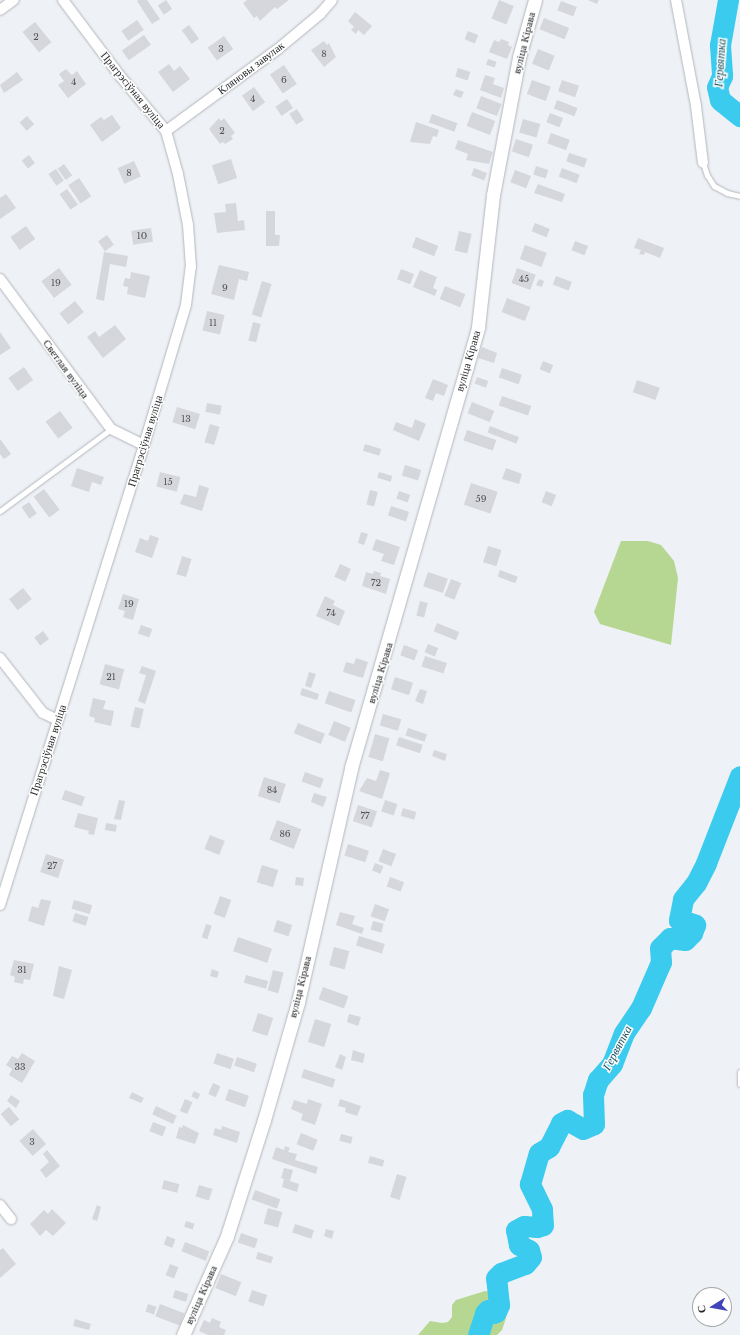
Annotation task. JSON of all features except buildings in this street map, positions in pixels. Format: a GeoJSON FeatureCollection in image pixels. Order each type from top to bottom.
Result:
{"type":"FeatureCollection","features":[{"type":"Feature","properties":{"kind":"street"},"geometry":{"type":"LineString","coordinates":[[0,10],[14,0]]}},
{"type":"Feature","properties":{"kind":"street","name":"Прагрэсіўная вуліца"},"geometry":{"type":"LineString","coordinates":[[0,904],[56,719],[70,686],[186,305],[191,267],[188,225],[178,174],[166,131],[120,76],[64,0]]}},
{"type":"Feature","properties":{"kind":"street","name":"Кляновы завулак"},"geometry":{"type":"LineString","coordinates":[[166,131],[278,49],[320,14],[332,0]]}},
{"type":"Feature","properties":{"kind":"street","name":"вуліца Кірава"},"geometry":{"type":"LineString","coordinates":[[183,1335],[226,1236],[264,1120],[298,1002],[351,768],[478,327],[493,195],[519,57],[535,0]]}},
{"type":"Feature","properties":{"kind":"street"},"geometry":{"type":"LineString","coordinates":[[676,0],[696,106],[703,163]]}},
{"type":"Feature","properties":{"kind":"street","name":"Светлая вуліца"},"geometry":{"type":"LineString","coordinates":[[0,279],[111,429],[144,445]]}},
{"type":"Feature","properties":{"kind":"street"},"geometry":{"type":"LineString","coordinates":[[0,658],[43,712],[56,719]]}},
{"type":"Feature","properties":{"kind":"street"},"geometry":{"type":"LineString","coordinates":[[0,1206],[11,1219]]}},
{"type":"Feature","properties":{"kind":"lane"},"geometry":{"type":"LineString","coordinates":[[703,163],[706,175],[714,186],[727,193],[740,196]]}},
{"type":"Feature","properties":{"kind":"lane"},"geometry":{"type":"LineString","coordinates":[[0,511],[111,429]]}},
{"type":"Feature","properties":{"kind":"lane"},"geometry":{"type":"LineString","coordinates":[[740,1072],[740,1084]]}},
{"type":"Feature","properties":{"kind":"green space"},"geometry":{"type":"Polygon","coordinates":[[[621,541],[648,541],[661,545],[674,561],[678,578],[671,645],[600,624],[594,612],[621,541]]]}},
{"type":"Feature","properties":{"kind":"green space"},"geometry":{"type":"Polygon","coordinates":[[[485,1291],[491,1292],[504,1305],[506,1318],[502,1330],[497,1335],[418,1335],[430,1321],[442,1323],[448,1322],[452,1317],[452,1305],[456,1300],[485,1291]]]}},
{"type":"Feature","properties":{"kind":"waterway","name":"Гервятка"},"geometry":{"type":"LineString","coordinates":[[728,0],[720,45],[722,76],[717,87],[720,100],[740,116]]}},
{"type":"Feature","properties":{"kind":"waterway","name":"Гервятка"},"geometry":{"type":"LineString","coordinates":[[478,1335],[485,1313],[488,1310],[493,1313],[496,1312],[499,1305],[496,1278],[501,1273],[525,1264],[531,1257],[529,1250],[519,1245],[516,1230],[524,1226],[537,1227],[543,1225],[542,1209],[530,1184],[539,1153],[549,1147],[561,1123],[567,1120],[583,1129],[594,1124],[593,1095],[598,1080],[612,1064],[624,1033],[641,1008],[661,962],[660,948],[670,938],[685,940],[692,933],[695,925],[690,923],[686,927],[679,920],[683,899],[696,883],[706,863],[740,776]]}}]}
